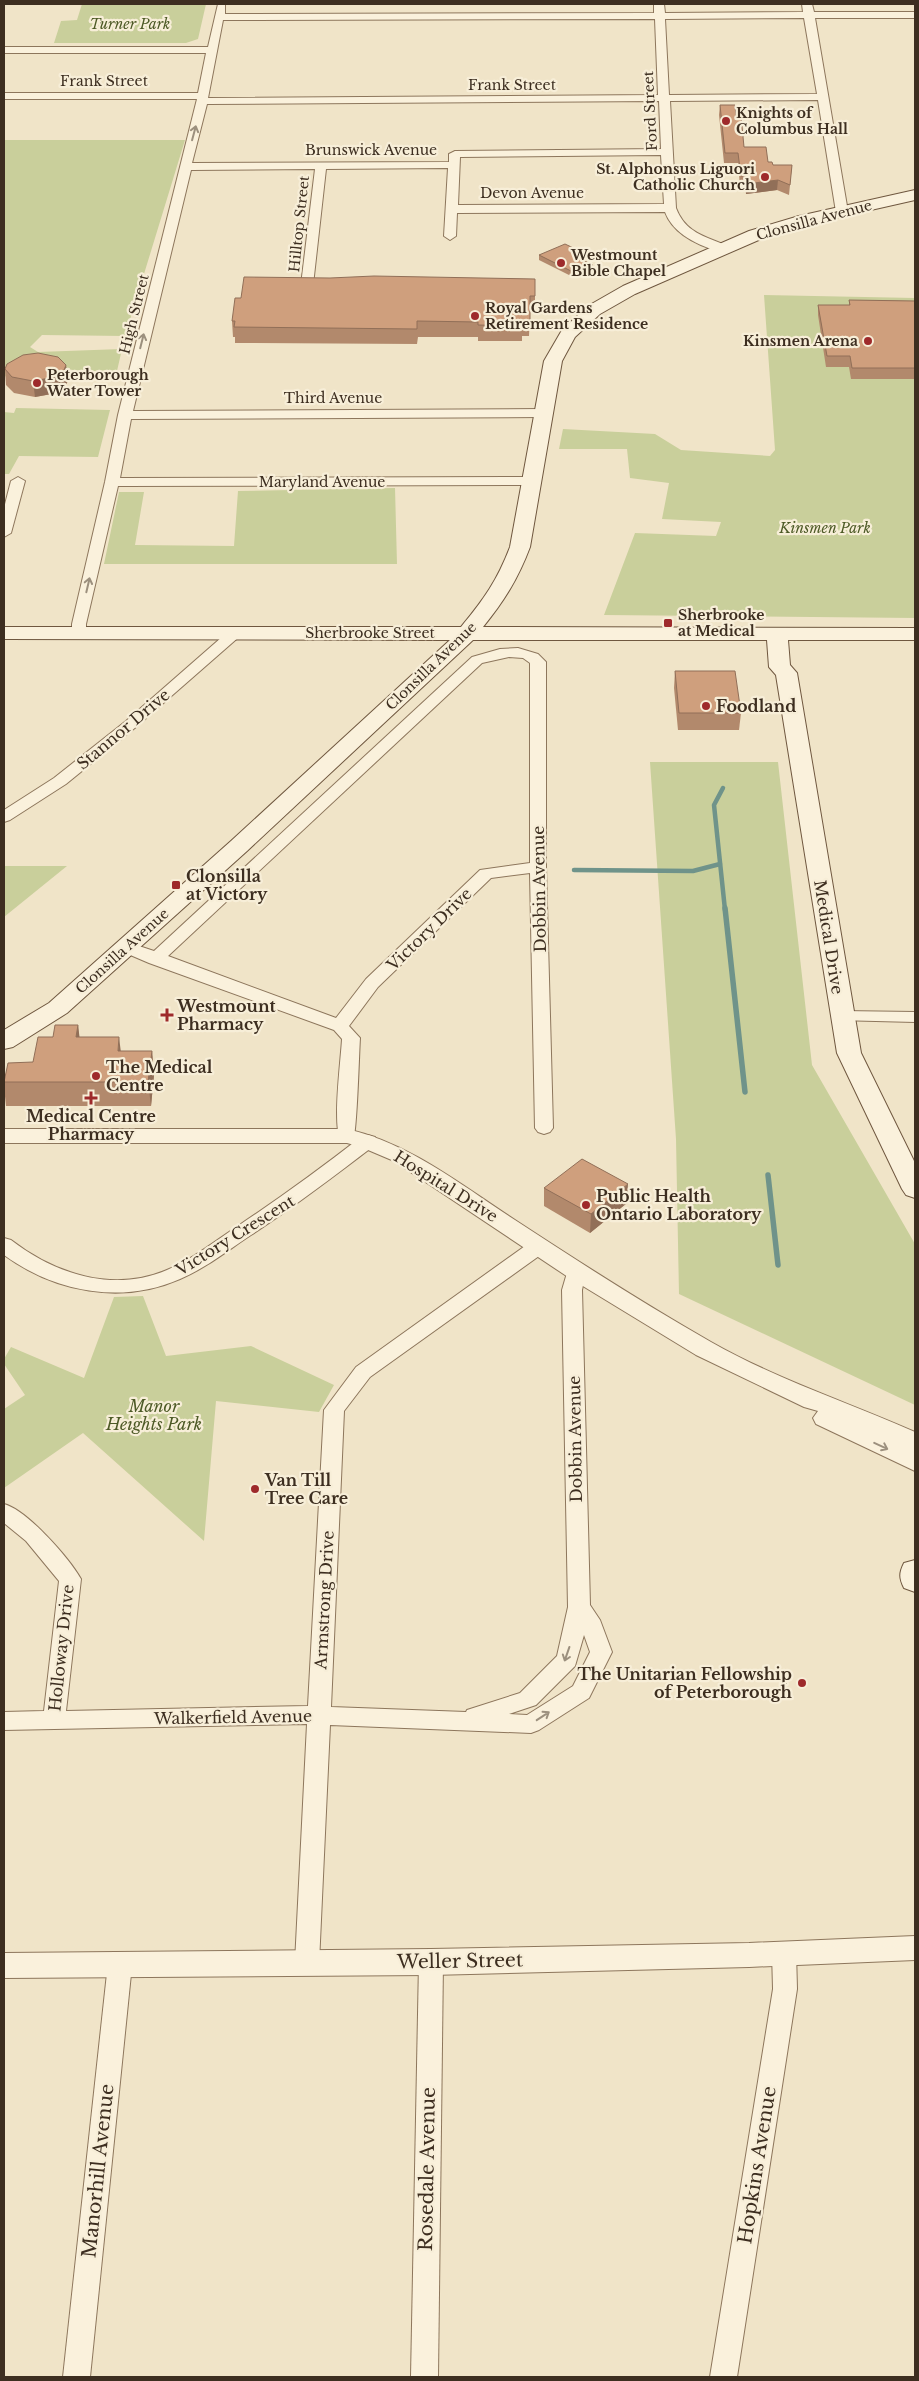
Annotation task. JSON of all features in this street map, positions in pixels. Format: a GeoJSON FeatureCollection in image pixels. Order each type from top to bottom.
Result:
{"type":"FeatureCollection","features":[{"type":"Feature","properties":{"kind":"main road","name":"Clonsilla Avenue"},"geometry":{"type":"LineString","coordinates":[[4,1041],[58,1008],[127,947],[246,840],[468,633],[492,603],[509,576],[520,546],[542,413],[553,361],[568,334],[594,310],[629,290],[721,248],[805,220],[915,195]]}},
{"type":"Feature","properties":{"kind":"main road","name":"Sherbrooke Street"},"geometry":{"type":"LineString","coordinates":[[4,633],[915,634]]}},
{"type":"Feature","properties":{"kind":"main road","name":"Medical Drive"},"geometry":{"type":"LineString","coordinates":[[783,634],[794,668],[786,673],[849,1053],[915,1188]]}},
{"type":"Feature","properties":{"kind":"main road"},"geometry":{"type":"LineString","coordinates":[[915,1571],[915,1580]]}},
{"type":"Feature","properties":{"kind":"street","name":"High Street"},"geometry":{"type":"LineString","coordinates":[[79,633],[79,624],[112,482],[125,414],[203,98],[221,4]]}},
{"type":"Feature","properties":{"kind":"street"},"geometry":{"type":"LineString","coordinates":[[219,17],[660,9],[808,9],[915,14]]}},
{"type":"Feature","properties":{"kind":"street","name":"Ford Street"},"geometry":{"type":"LineString","coordinates":[[660,9],[670,208],[675,222],[686,232],[721,248]]}},
{"type":"Feature","properties":{"kind":"street"},"geometry":{"type":"LineString","coordinates":[[808,9],[842,212]]}},
{"type":"Feature","properties":{"kind":"street"},"geometry":{"type":"LineString","coordinates":[[4,50],[212,50]]}},
{"type":"Feature","properties":{"kind":"street","name":"Frank Street"},"geometry":{"type":"LineString","coordinates":[[4,96],[665,99],[823,97]]}},
{"type":"Feature","properties":{"kind":"street","name":"Brunswick Avenue"},"geometry":{"type":"LineString","coordinates":[[185,167],[454,165],[455,154],[668,152]]}},
{"type":"Feature","properties":{"kind":"street"},"geometry":{"type":"LineString","coordinates":[[450,236],[454,165]]}},
{"type":"Feature","properties":{"kind":"street","name":"Hilltop Street"},"geometry":{"type":"LineString","coordinates":[[307,285],[321,166]]}},
{"type":"Feature","properties":{"kind":"street","name":"Devon Avenue"},"geometry":{"type":"LineString","coordinates":[[453,209],[670,208]]}},
{"type":"Feature","properties":{"kind":"street","name":"Third Avenue"},"geometry":{"type":"LineString","coordinates":[[125,414],[542,413]]}},
{"type":"Feature","properties":{"kind":"street"},"geometry":{"type":"LineString","coordinates":[[4,533],[18,481]]}},
{"type":"Feature","properties":{"kind":"street","name":"Maryland Avenue"},"geometry":{"type":"LineString","coordinates":[[112,482],[531,481]]}},
{"type":"Feature","properties":{"kind":"street","name":"Stannor Drive"},"geometry":{"type":"LineString","coordinates":[[4,817],[60,781],[131,724],[235,633]]}},
{"type":"Feature","properties":{"kind":"street","name":"Clonsilla Avenue"},"geometry":{"type":"LineString","coordinates":[[155,959],[477,660],[511,653],[530,654]]}},
{"type":"Feature","properties":{"kind":"street","name":"Dobbin Avenue"},"geometry":{"type":"LineString","coordinates":[[530,654],[538,662],[538,867],[544,1128]]}},
{"type":"Feature","properties":{"kind":"street","name":"Victory Drive"},"geometry":{"type":"LineString","coordinates":[[340,1026],[372,983],[486,874],[538,867]]}},
{"type":"Feature","properties":{"kind":"street"},"geometry":{"type":"LineString","coordinates":[[127,947],[155,959],[340,1026],[351,1038],[346,1119],[358,1139]]}},
{"type":"Feature","properties":{"kind":"street"},"geometry":{"type":"LineString","coordinates":[[842,1016],[915,1017]]}},
{"type":"Feature","properties":{"kind":"street","name":"Hospital Drive"},"geometry":{"type":"LineString","coordinates":[[4,1136],[358,1139],[402,1156],[576,1271],[704,1349],[813,1401],[837,1408],[915,1442]]}},
{"type":"Feature","properties":{"kind":"street","name":"Victory Crescent"},"geometry":{"type":"LineString","coordinates":[[4,1245],[23,1259],[50,1274],[74,1281],[106,1286],[150,1282],[173,1275],[193,1264],[305,1190],[358,1139]]}},
{"type":"Feature","properties":{"kind":"street","name":"Armstrong Drive"},"geometry":{"type":"LineString","coordinates":[[307,1963],[317,1715],[334,1410],[363,1372],[539,1246]]}},
{"type":"Feature","properties":{"kind":"street","name":"Dobbin Avenue"},"geometry":{"type":"LineString","coordinates":[[462,1720],[528,1699],[567,1660],[579,1607],[572,1290],[576,1271]]}},
{"type":"Feature","properties":{"kind":"street","name":"Hospital Drive"},"geometry":{"type":"LineString","coordinates":[[813,1401],[827,1420],[915,1462]]}},
{"type":"Feature","properties":{"kind":"street","name":"Holloway Drive"},"geometry":{"type":"LineString","coordinates":[[4,1512],[33,1535],[70,1579],[54,1720]]}},
{"type":"Feature","properties":{"kind":"street"},"geometry":{"type":"LineString","coordinates":[[462,1720],[531,1724],[580,1692],[602,1652],[589,1620],[579,1607]]}},
{"type":"Feature","properties":{"kind":"street","name":"Walkerfield Avenue"},"geometry":{"type":"LineString","coordinates":[[4,1721],[317,1715],[462,1720]]}},
{"type":"Feature","properties":{"kind":"street","name":"Weller Street"},"geometry":{"type":"LineString","coordinates":[[4,1966],[431,1962],[915,1948]]}},
{"type":"Feature","properties":{"kind":"street","name":"Hopkins Avenue"},"geometry":{"type":"LineString","coordinates":[[722,2377],[785,1989],[784,1952]]}},
{"type":"Feature","properties":{"kind":"street","name":"Rosedale Avenue"},"geometry":{"type":"LineString","coordinates":[[424,2377],[431,1962]]}},
{"type":"Feature","properties":{"kind":"street","name":"Manorhill Avenue"},"geometry":{"type":"LineString","coordinates":[[76,2377],[120,1964]]}},
{"type":"Feature","properties":{"kind":"green space","name":"Turner Park"},"geometry":{"type":"Polygon","coordinates":[[[82,4],[206,4],[198,39],[186,43],[54,43],[61,21],[77,20],[82,4]]]}},
{"type":"Feature","properties":{"kind":"green space"},"geometry":{"type":"Polygon","coordinates":[[[4,140],[185,140],[125,336],[42,335],[30,347],[38,352],[122,349],[117,371],[79,371],[43,365],[13,368],[4,378],[4,140]]]}},
{"type":"Feature","properties":{"kind":"green space","name":"Kinsmen Park"},"geometry":{"type":"Polygon","coordinates":[[[764,295],[915,298],[915,618],[604,615],[635,533],[716,536],[721,522],[662,519],[669,483],[630,478],[627,449],[559,449],[563,429],[655,434],[681,450],[770,456],[775,450],[764,295]]]}},
{"type":"Feature","properties":{"kind":"green space"},"geometry":{"type":"Polygon","coordinates":[[[16,408],[110,410],[98,457],[19,456],[9,474],[4,474],[4,412],[14,413],[16,408]]]}},
{"type":"Feature","properties":{"kind":"green space"},"geometry":{"type":"Polygon","coordinates":[[[395,488],[397,564],[104,564],[119,492],[144,492],[135,545],[234,546],[238,491],[395,488]]]}},
{"type":"Feature","properties":{"kind":"green space"},"geometry":{"type":"Polygon","coordinates":[[[650,762],[778,762],[812,1065],[915,1244],[915,1405],[679,1294],[676,1139],[650,762]]]}},
{"type":"Feature","properties":{"kind":"green space"},"geometry":{"type":"Polygon","coordinates":[[[4,866],[67,866],[4,917],[4,866]]]}},
{"type":"Feature","properties":{"kind":"green space","name":"Manor Heights Park"},"geometry":{"type":"Polygon","coordinates":[[[143,1296],[166,1356],[251,1346],[334,1385],[319,1412],[216,1401],[204,1541],[83,1433],[4,1488],[4,1409],[25,1395],[4,1364],[4,1359],[11,1347],[84,1378],[114,1297],[143,1296]]]}},
{"type":"Feature","properties":{"kind":"building"},"geometry":{"type":"Polygon","coordinates":[[[720,105],[735,105],[736,116],[741,116],[744,147],[766,147],[768,162],[772,162],[773,165],[792,165],[790,185],[778,180],[746,184],[746,176],[741,176],[738,153],[725,153],[720,105]]]}},
{"type":"Feature","properties":{"kind":"building","name":"Westmount Bible Chapel"},"geometry":{"type":"Polygon","coordinates":[[[565,244],[582,252],[578,253],[581,255],[576,257],[593,265],[575,273],[539,255],[565,244]]]}},
{"type":"Feature","properties":{"kind":"building"},"geometry":{"type":"Polygon","coordinates":[[[374,276],[535,279],[535,296],[530,296],[530,321],[522,321],[522,326],[478,325],[478,322],[417,321],[417,329],[234,327],[235,321],[232,321],[235,298],[241,298],[244,277],[330,278],[374,276]]]}},
{"type":"Feature","properties":{"kind":"building","name":"Kinsmen Arena"},"geometry":{"type":"Polygon","coordinates":[[[849,300],[915,301],[915,368],[852,368],[850,356],[827,356],[818,305],[850,305],[849,300]]]}},
{"type":"Feature","properties":{"kind":"building"},"geometry":{"type":"Polygon","coordinates":[[[38,353],[58,357],[66,365],[64,370],[55,377],[33,381],[12,377],[5,369],[7,364],[23,355],[38,353]]]}},
{"type":"Feature","properties":{"kind":"building"},"geometry":{"type":"Polygon","coordinates":[[[675,671],[735,671],[741,713],[679,713],[675,671]]]}},
{"type":"Feature","properties":{"kind":"building"},"geometry":{"type":"Polygon","coordinates":[[[55,1025],[78,1025],[76,1037],[119,1037],[118,1051],[152,1051],[148,1082],[4,1082],[8,1063],[33,1062],[38,1037],[53,1037],[55,1025]]]}},
{"type":"Feature","properties":{"kind":"building"},"geometry":{"type":"Polygon","coordinates":[[[582,1159],[628,1184],[591,1214],[544,1188],[582,1159]]]}},
{"type":"Feature","properties":{"kind":"waterway"},"geometry":{"type":"LineString","coordinates":[[723,788],[714,805],[725,910]]}},
{"type":"Feature","properties":{"kind":"waterway"},"geometry":{"type":"LineString","coordinates":[[574,870],[693,871],[720,864]]}},
{"type":"Feature","properties":{"kind":"waterway"},"geometry":{"type":"LineString","coordinates":[[725,908],[745,1092]]}},
{"type":"Feature","properties":{"kind":"waterway"},"geometry":{"type":"LineString","coordinates":[[768,1175],[778,1265]]}},
{"type":"Feature","properties":{"kind":"place","name":"Knights of Columbus Hall"},"geometry":{"type":"Point","coordinates":[726,121]}},
{"type":"Feature","properties":{"kind":"place","name":"St. Alphonsus Liguori Catholic Church"},"geometry":{"type":"Point","coordinates":[765,177]}},
{"type":"Feature","properties":{"kind":"place","name":"Westmount Bible Chapel"},"geometry":{"type":"Point","coordinates":[561,263]}},
{"type":"Feature","properties":{"kind":"place","name":"Royal Gardens Retirement Residence"},"geometry":{"type":"Point","coordinates":[475,316]}},
{"type":"Feature","properties":{"kind":"place","name":"Kinsmen Arena"},"geometry":{"type":"Point","coordinates":[868,341]}},
{"type":"Feature","properties":{"kind":"place","name":"Peterborough Water Tower"},"geometry":{"type":"Point","coordinates":[37,383]}},
{"type":"Feature","properties":{"kind":"place","name":"Sherbrooke at Medical"},"geometry":{"type":"Point","coordinates":[668,623]}},
{"type":"Feature","properties":{"kind":"place","name":"Foodland"},"geometry":{"type":"Point","coordinates":[706,706]}},
{"type":"Feature","properties":{"kind":"place","name":"Clonsilla at Victory"},"geometry":{"type":"Point","coordinates":[176,885]}},
{"type":"Feature","properties":{"kind":"place","name":"Westmount Pharmacy"},"geometry":{"type":"Point","coordinates":[167,1015]}},
{"type":"Feature","properties":{"kind":"place","name":"The Medical Centre"},"geometry":{"type":"Point","coordinates":[96,1076]}},
{"type":"Feature","properties":{"kind":"place","name":"Medical Centre Pharmacy"},"geometry":{"type":"Point","coordinates":[91,1098]}},
{"type":"Feature","properties":{"kind":"place","name":"Public Health Ontario Laboratory"},"geometry":{"type":"Point","coordinates":[586,1205]}},
{"type":"Feature","properties":{"kind":"place","name":"Van Till Tree Care"},"geometry":{"type":"Point","coordinates":[255,1489]}},
{"type":"Feature","properties":{"kind":"place","name":"The Unitarian Fellowship of Peterborough"},"geometry":{"type":"Point","coordinates":[802,1683]}}]}
